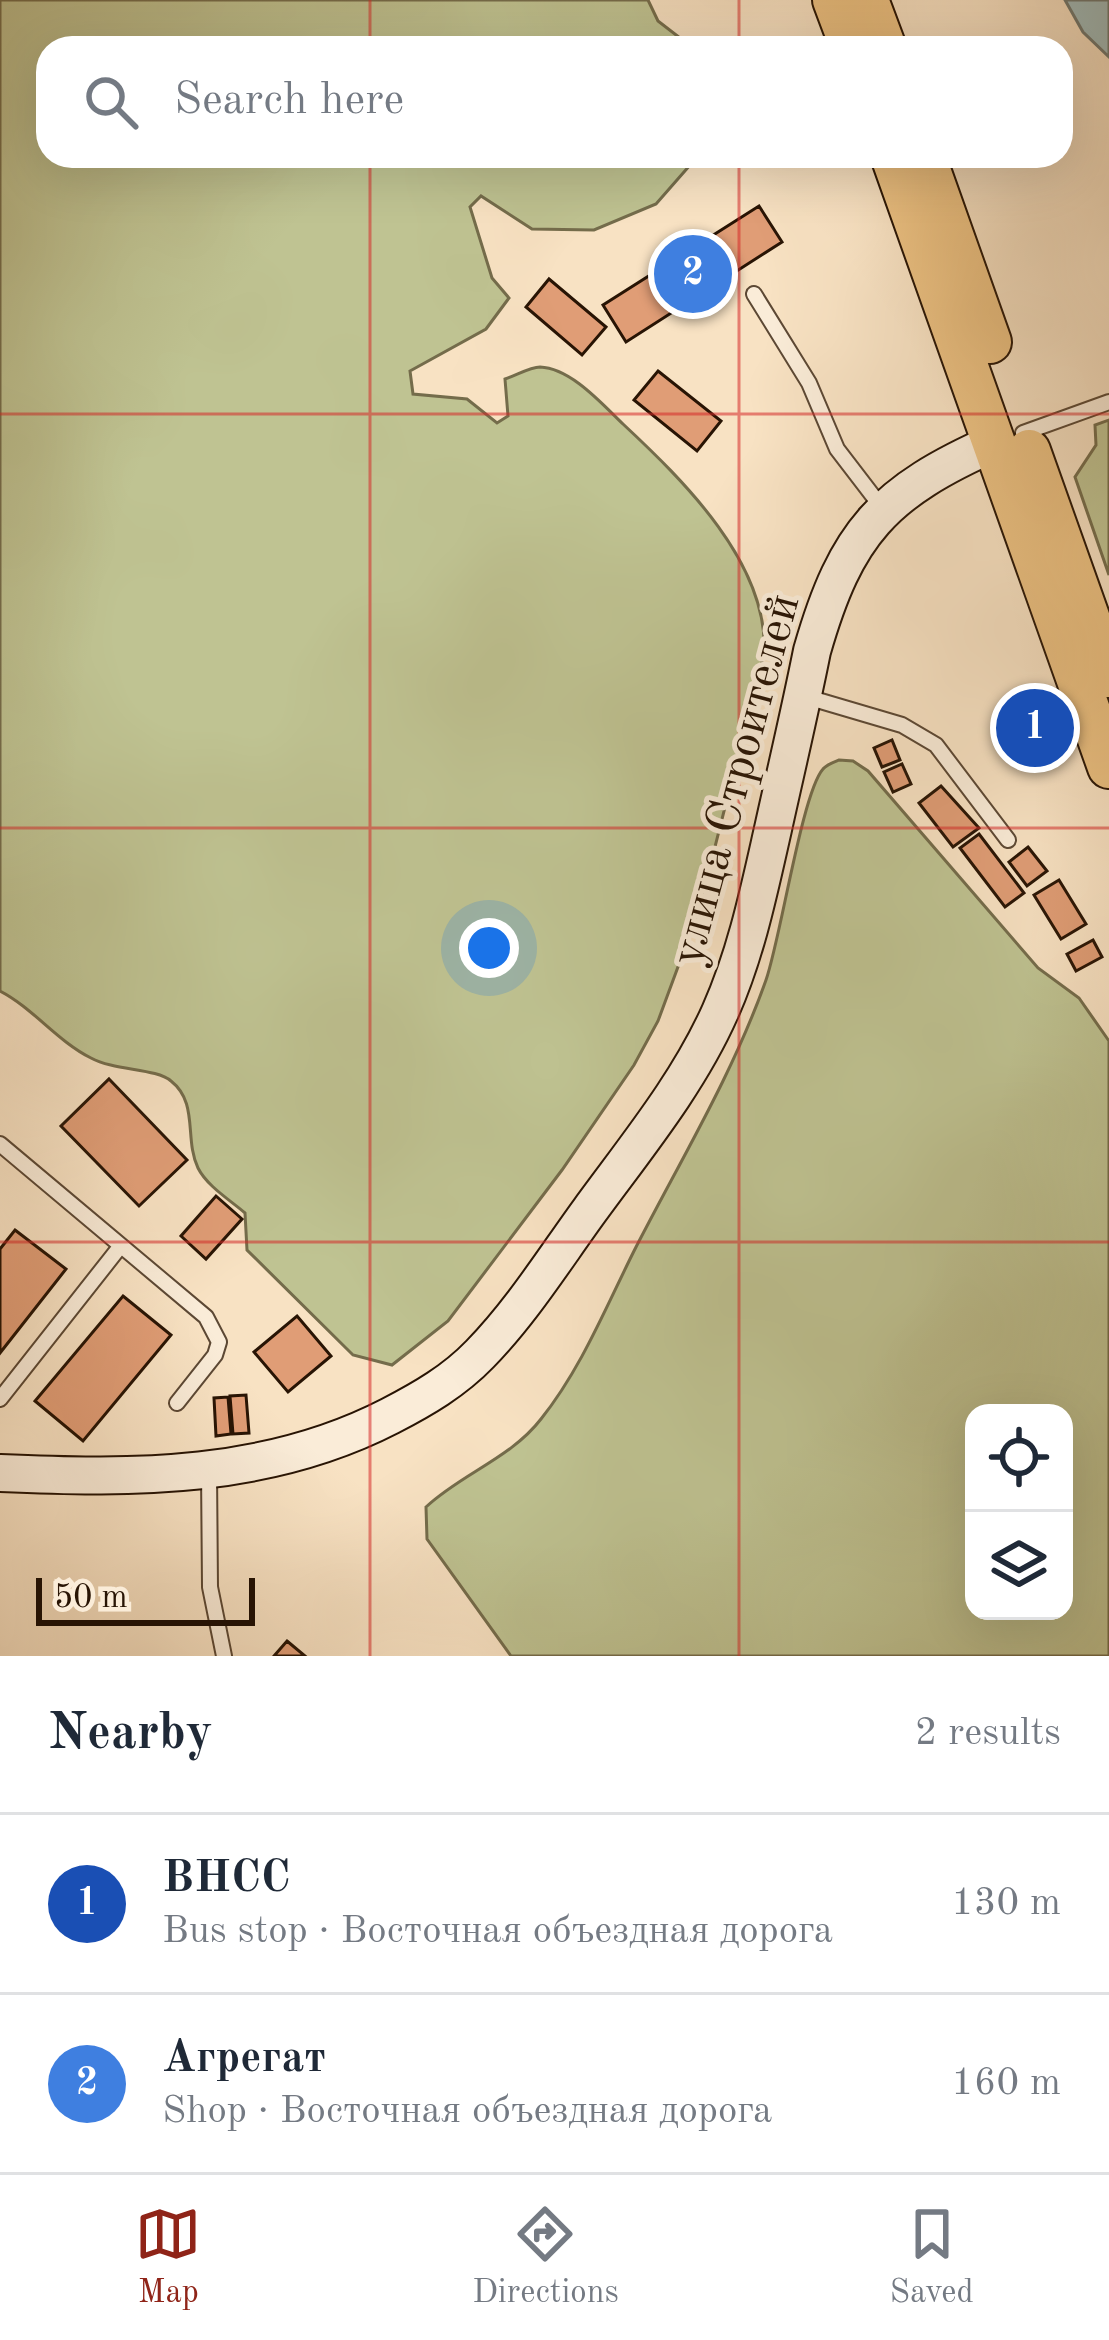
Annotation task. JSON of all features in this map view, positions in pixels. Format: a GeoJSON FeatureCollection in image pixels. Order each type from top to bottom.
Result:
{"type":"FeatureCollection","features":[{"type":"Feature","properties":{"kind":"main road"},"geometry":{"type":"LineString","coordinates":[[834,0],[848,36]]}},
{"type":"Feature","properties":{"kind":"main road"},"geometry":{"type":"LineString","coordinates":[[867,0],[880,36]]}},
{"type":"Feature","properties":{"kind":"main road"},"geometry":{"type":"LineString","coordinates":[[897,168],[1109,676]]}},
{"type":"Feature","properties":{"kind":"main road"},"geometry":{"type":"LineString","coordinates":[[928,168],[1109,767]]}},
{"type":"Feature","properties":{"kind":"main road","name":"улица Строителей"},"geometry":{"type":"LineString","coordinates":[[0,1473],[104,1478],[209,1471],[304,1451],[418,1401],[452,1380],[480,1354],[535,1287],[664,1108],[720,1013],[754,912],[824,609],[860,536],[915,483],[1009,438]]}},
{"type":"Feature","properties":{"kind":"lane"},"geometry":{"type":"LineString","coordinates":[[754,294],[809,383],[837,449],[883,509]]}},
{"type":"Feature","properties":{"kind":"lane"},"geometry":{"type":"LineString","coordinates":[[1009,438],[1109,402]]}},
{"type":"Feature","properties":{"kind":"lane"},"geometry":{"type":"LineString","coordinates":[[802,696],[902,724],[936,745],[1008,841]]}},
{"type":"Feature","properties":{"kind":"lane"},"geometry":{"type":"LineString","coordinates":[[0,1144],[206,1318],[219,1342],[215,1355],[177,1403]]}},
{"type":"Feature","properties":{"kind":"lane"},"geometry":{"type":"LineString","coordinates":[[0,1399],[119,1248]]}},
{"type":"Feature","properties":{"kind":"lane"},"geometry":{"type":"LineString","coordinates":[[209,1471],[210,1587],[224,1656]]}},
{"type":"Feature","properties":{"kind":"green space"},"geometry":{"type":"Polygon","coordinates":[[[0,0],[648,0],[658,21],[677,36],[36,36],[36,168],[688,168],[656,204],[594,230],[532,229],[481,196],[470,207],[492,278],[509,298],[486,329],[410,371],[413,394],[467,399],[497,423],[508,416],[505,379],[540,367],[563,374],[586,389],[695,498],[718,526],[753,588],[764,653],[699,910],[658,1021],[634,1065],[448,1321],[392,1365],[353,1355],[247,1250],[245,1213],[198,1168],[185,1100],[171,1081],[91,1058],[0,991],[0,0]]]}},
{"type":"Feature","properties":{"kind":"green space"},"geometry":{"type":"Polygon","coordinates":[[[1109,420],[1109,575],[1075,477],[1096,445],[1095,425],[1109,420]]]}},
{"type":"Feature","properties":{"kind":"green space"},"geometry":{"type":"Polygon","coordinates":[[[853,761],[868,771],[1038,968],[1079,998],[1109,1041],[1109,1656],[511,1656],[427,1539],[426,1507],[529,1433],[581,1359],[752,1016],[772,960],[807,806],[828,765],[853,761]]]}},
{"type":"Feature","properties":{"kind":"water"},"geometry":{"type":"Polygon","coordinates":[[[1065,0],[1109,0],[1109,57],[1083,32],[1065,0]]]}},
{"type":"Feature","properties":{"kind":"building"},"geometry":{"type":"Polygon","coordinates":[[[759,206],[782,242],[626,342],[603,305],[759,206]]]}},
{"type":"Feature","properties":{"kind":"building"},"geometry":{"type":"Polygon","coordinates":[[[549,279],[606,327],[582,355],[526,307],[549,279]]]}},
{"type":"Feature","properties":{"kind":"building"},"geometry":{"type":"Polygon","coordinates":[[[658,371],[721,421],[697,451],[634,400],[658,371]]]}},
{"type":"Feature","properties":{"kind":"building"},"geometry":{"type":"Polygon","coordinates":[[[892,740],[900,760],[882,767],[874,748],[892,740]]]}},
{"type":"Feature","properties":{"kind":"building"},"geometry":{"type":"Polygon","coordinates":[[[902,764],[911,784],[893,792],[884,772],[902,764]]]}},
{"type":"Feature","properties":{"kind":"building"},"geometry":{"type":"Polygon","coordinates":[[[941,786],[979,828],[953,847],[919,803],[941,786]]]}},
{"type":"Feature","properties":{"kind":"building"},"geometry":{"type":"Polygon","coordinates":[[[979,834],[1024,893],[1005,907],[960,848],[979,834]]]}},
{"type":"Feature","properties":{"kind":"building"},"geometry":{"type":"Polygon","coordinates":[[[1028,847],[1047,871],[1027,886],[1009,862],[1028,847]]]}},
{"type":"Feature","properties":{"kind":"building"},"geometry":{"type":"Polygon","coordinates":[[[1059,880],[1086,924],[1061,939],[1034,895],[1059,880]]]}},
{"type":"Feature","properties":{"kind":"building"},"geometry":{"type":"Polygon","coordinates":[[[1093,940],[1102,957],[1076,971],[1067,954],[1093,940]]]}},
{"type":"Feature","properties":{"kind":"building"},"geometry":{"type":"Polygon","coordinates":[[[109,1079],[187,1160],[139,1206],[61,1126],[109,1079]]]}},
{"type":"Feature","properties":{"kind":"building"},"geometry":{"type":"Polygon","coordinates":[[[216,1196],[242,1219],[206,1259],[181,1236],[216,1196]]]}},
{"type":"Feature","properties":{"kind":"building"},"geometry":{"type":"Polygon","coordinates":[[[15,1230],[66,1269],[0,1353],[0,1249],[15,1230]]]}},
{"type":"Feature","properties":{"kind":"building"},"geometry":{"type":"Polygon","coordinates":[[[123,1296],[171,1335],[83,1441],[35,1401],[123,1296]]]}},
{"type":"Feature","properties":{"kind":"building"},"geometry":{"type":"Polygon","coordinates":[[[297,1316],[331,1356],[288,1392],[254,1352],[297,1316]]]}},
{"type":"Feature","properties":{"kind":"building"},"geometry":{"type":"Polygon","coordinates":[[[246,1395],[249,1433],[233,1434],[230,1396],[246,1395]]]}},
{"type":"Feature","properties":{"kind":"building"},"geometry":{"type":"Polygon","coordinates":[[[228,1397],[231,1434],[216,1436],[214,1398],[228,1397]]]}},
{"type":"Feature","properties":{"kind":"building"},"geometry":{"type":"Polygon","coordinates":[[[287,1641],[305,1656],[274,1656],[287,1641]]]}},
{"type":"Feature","properties":{"kind":"place","name":"Агрегат"},"geometry":{"type":"Point","coordinates":[693,274]}},
{"type":"Feature","properties":{"kind":"place","name":"ВНСС"},"geometry":{"type":"Point","coordinates":[1035,728]}}]}
